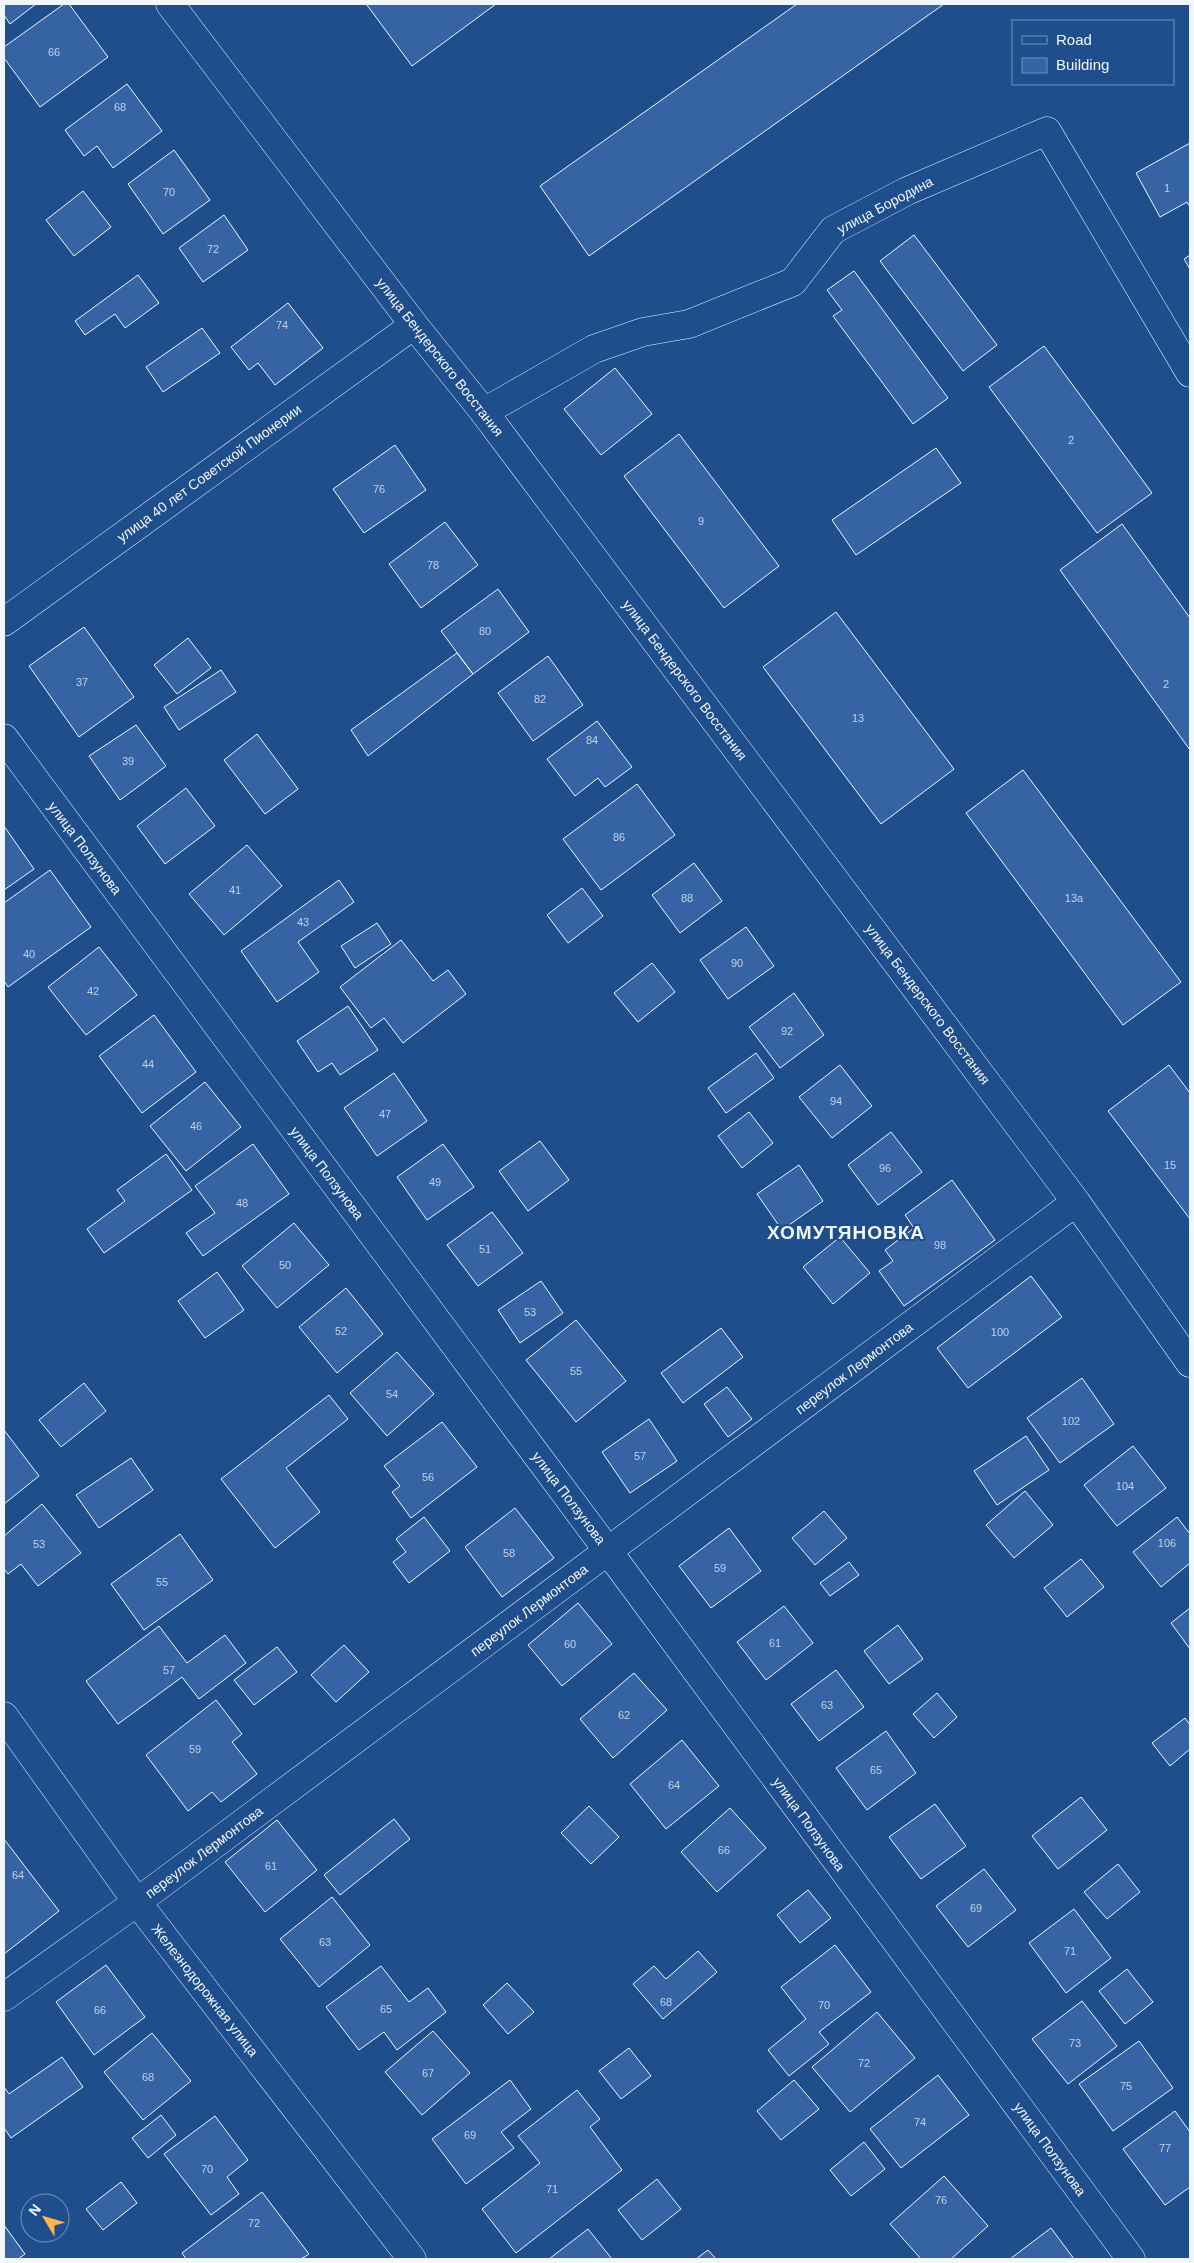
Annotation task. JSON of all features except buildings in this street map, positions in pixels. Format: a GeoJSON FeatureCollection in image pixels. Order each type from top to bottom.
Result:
{"type":"FeatureCollection","features":[{"type":"Feature","properties":{"kind":"street","name":"улица Бендерского Восстания"},"geometry":{"type":"LineString","coordinates":[[170,4],[414,324],[484,412],[1076,1202],[1190,1363]]}},
{"type":"Feature","properties":{"kind":"street","name":"улица Бородина"},"geometry":{"type":"LineString","coordinates":[[484,412],[594,349],[643,332],[689,324],[793,282],[833,230],[907,191],[1047,131],[1190,373]]}},
{"type":"Feature","properties":{"kind":"street","name":"улица 40 лет Советской Пионерии"},"geometry":{"type":"LineString","coordinates":[[4,622],[414,324]]}},
{"type":"Feature","properties":{"kind":"street","name":"улица Ползунова"},"geometry":{"type":"LineString","coordinates":[[4,738],[1131,2259]]}},
{"type":"Feature","properties":{"kind":"street","name":"переулок Лермонтова"},"geometry":{"type":"LineString","coordinates":[[4,1997],[137,1902],[1076,1202]]}},
{"type":"Feature","properties":{"kind":"street","name":"Железнодорожная улица"},"geometry":{"type":"LineString","coordinates":[[4,1716],[137,1902],[412,2259]]}},
{"type":"Feature","properties":{"kind":"district","name":"ХОМУТЯНОВКА"},"geometry":{"type":"Point","coordinates":[846,1232]}}]}
